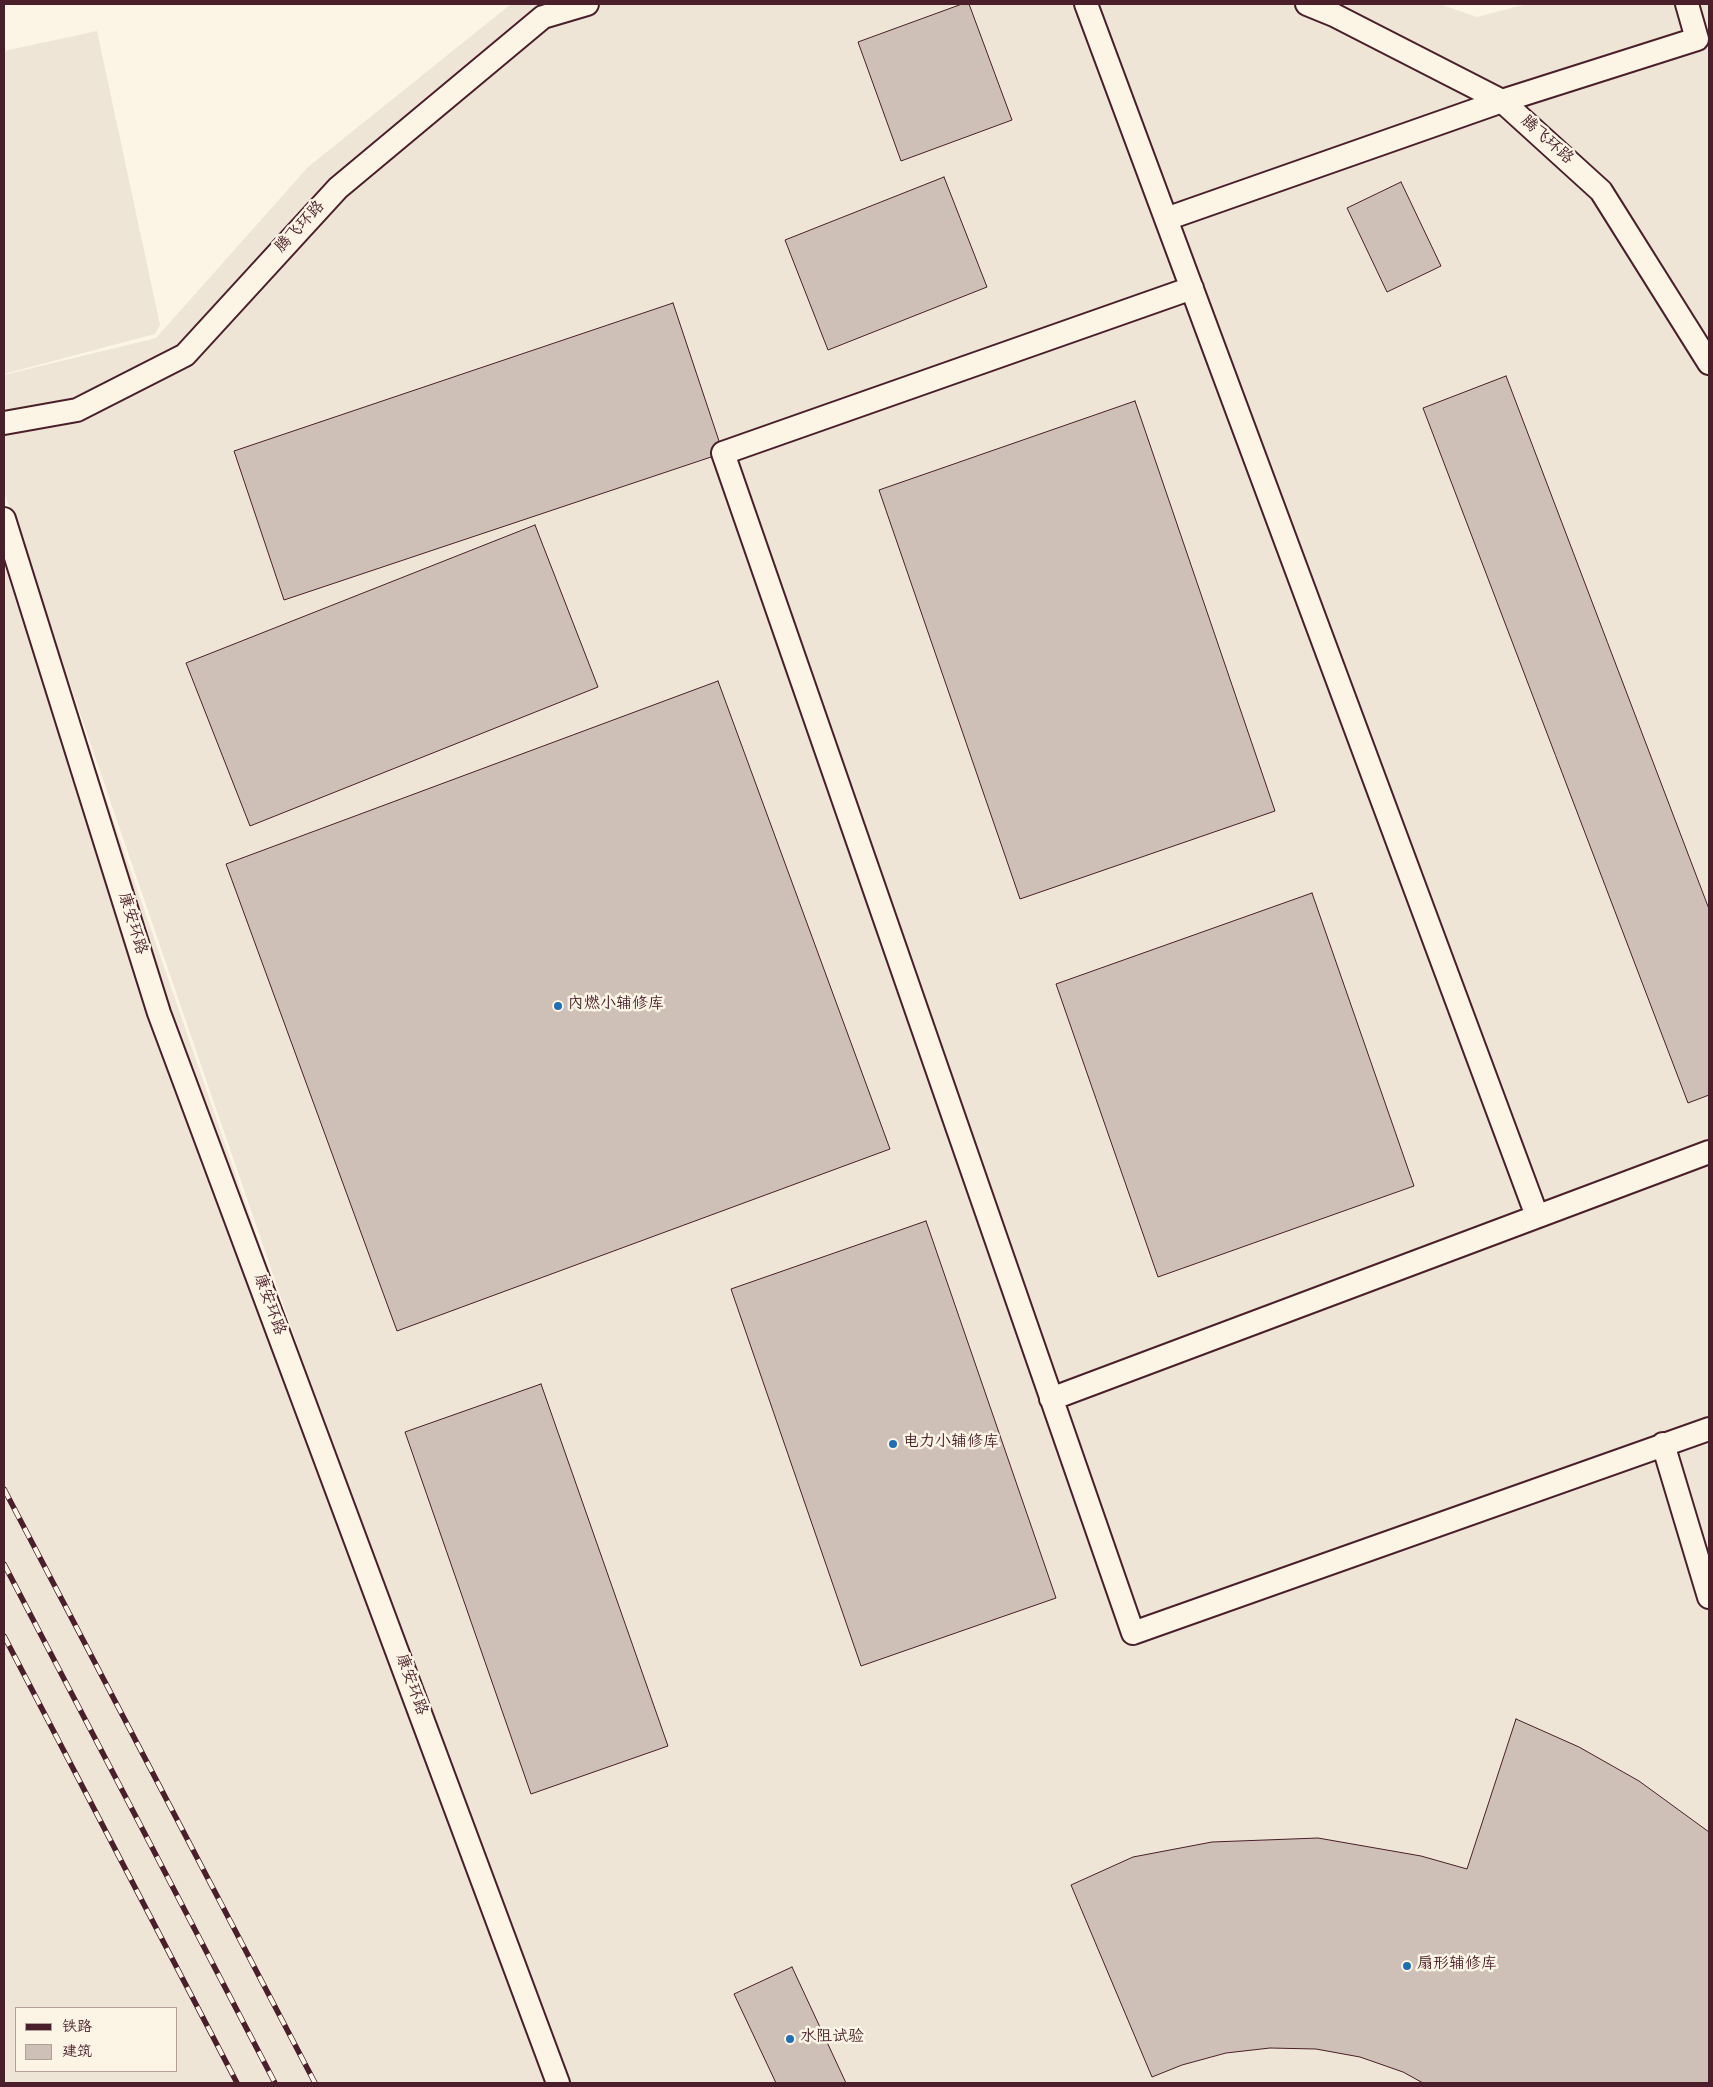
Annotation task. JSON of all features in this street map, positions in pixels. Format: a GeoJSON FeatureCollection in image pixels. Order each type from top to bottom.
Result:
{"type":"FeatureCollection","features":[{"type":"Feature","properties":{"kind":"lane","name":"腾飞环路"},"geometry":{"type":"LineString","coordinates":[[4,423],[77,410],[185,356],[338,188],[543,18],[587,4]]}},
{"type":"Feature","properties":{"kind":"lane"},"geometry":{"type":"LineString","coordinates":[[1086,4],[1537,1216]]}},
{"type":"Feature","properties":{"kind":"lane","name":"腾飞环路"},"geometry":{"type":"LineString","coordinates":[[1307,4],[1334,15],[1502,101],[1601,191],[1709,363]]}},
{"type":"Feature","properties":{"kind":"lane"},"geometry":{"type":"LineString","coordinates":[[1166,219],[1502,101],[1697,39],[1687,4]]}},
{"type":"Feature","properties":{"kind":"lane"},"geometry":{"type":"LineString","coordinates":[[1192,288],[723,453],[1133,1634],[1709,1429]]}},
{"type":"Feature","properties":{"kind":"lane","name":"康安环路"},"geometry":{"type":"LineString","coordinates":[[4,519],[159,1013],[558,2083]]}},
{"type":"Feature","properties":{"kind":"lane"},"geometry":{"type":"LineString","coordinates":[[1051,1399],[1709,1152]]}},
{"type":"Feature","properties":{"kind":"lane"},"geometry":{"type":"LineString","coordinates":[[1663,1444],[1709,1597]]}},
{"type":"Feature","properties":{"kind":"shaded area"},"geometry":{"type":"Polygon","coordinates":[[[511,4],[1440,4],[1477,17],[1527,4],[1709,4],[1709,2083],[551,2083],[4,492],[4,375],[156,338],[308,167],[511,4]]]}},
{"type":"Feature","properties":{"kind":"shaded area"},"geometry":{"type":"Polygon","coordinates":[[[97,31],[160,325],[155,334],[4,374],[4,51],[97,31]]]}},
{"type":"Feature","properties":{"kind":"shaded area"},"geometry":{"type":"Polygon","coordinates":[[[4,503],[549,2083],[4,2083],[4,503]]]}},
{"type":"Feature","properties":{"kind":"building"},"geometry":{"type":"Polygon","coordinates":[[[962,4],[969,4],[1012,120],[901,161],[858,42],[962,4]]]}},
{"type":"Feature","properties":{"kind":"building"},"geometry":{"type":"Polygon","coordinates":[[[944,177],[987,287],[828,350],[785,240],[944,177]]]}},
{"type":"Feature","properties":{"kind":"building"},"geometry":{"type":"Polygon","coordinates":[[[1401,182],[1441,266],[1387,292],[1347,208],[1401,182]]]}},
{"type":"Feature","properties":{"kind":"building"},"geometry":{"type":"Polygon","coordinates":[[[673,303],[723,453],[284,600],[234,451],[673,303]]]}},
{"type":"Feature","properties":{"kind":"building"},"geometry":{"type":"Polygon","coordinates":[[[1506,376],[1709,909],[1709,1095],[1688,1103],[1423,408],[1506,376]]]}},
{"type":"Feature","properties":{"kind":"building"},"geometry":{"type":"Polygon","coordinates":[[[1135,401],[1275,811],[1020,899],[879,490],[1135,401]]]}},
{"type":"Feature","properties":{"kind":"building"},"geometry":{"type":"Polygon","coordinates":[[[535,525],[598,687],[250,826],[186,663],[535,525]]]}},
{"type":"Feature","properties":{"kind":"building","name":"内燃小辅修库"},"geometry":{"type":"Polygon","coordinates":[[[718,681],[890,1149],[397,1331],[226,864],[718,681]]]}},
{"type":"Feature","properties":{"kind":"building"},"geometry":{"type":"Polygon","coordinates":[[[1312,893],[1414,1186],[1158,1277],[1056,984],[1312,893]]]}},
{"type":"Feature","properties":{"kind":"building","name":"电力小辅修库"},"geometry":{"type":"Polygon","coordinates":[[[926,1221],[1056,1598],[861,1666],[731,1289],[926,1221]]]}},
{"type":"Feature","properties":{"kind":"building"},"geometry":{"type":"Polygon","coordinates":[[[541,1384],[668,1746],[531,1794],[405,1432],[541,1384]]]}},
{"type":"Feature","properties":{"kind":"building","name":"扇形辅修库"},"geometry":{"type":"Polygon","coordinates":[[[1516,1719],[1579,1747],[1639,1781],[1709,1832],[1709,2083],[1423,2083],[1403,2072],[1360,2057],[1316,2049],[1270,2048],[1226,2053],[1182,2065],[1152,2077],[1071,1885],[1133,1857],[1212,1842],[1318,1838],[1421,1856],[1467,1869],[1516,1719]]]}},
{"type":"Feature","properties":{"kind":"building","name":"水阻试验"},"geometry":{"type":"Polygon","coordinates":[[[792,1967],[846,2083],[776,2083],[734,1994],[792,1967]]]}},
{"type":"Feature","properties":{"kind":"railway"},"geometry":{"type":"LineString","coordinates":[[4,1489],[315,2083]]}},
{"type":"Feature","properties":{"kind":"railway"},"geometry":{"type":"LineString","coordinates":[[4,1564],[275,2083]]}},
{"type":"Feature","properties":{"kind":"railway"},"geometry":{"type":"LineString","coordinates":[[4,1636],[237,2083]]}},
{"type":"Feature","properties":{"kind":"place","name":"内燃小辅修库"},"geometry":{"type":"Point","coordinates":[558,1006]}},
{"type":"Feature","properties":{"kind":"place","name":"电力小辅修库"},"geometry":{"type":"Point","coordinates":[893,1444]}},
{"type":"Feature","properties":{"kind":"place","name":"扇形辅修库"},"geometry":{"type":"Point","coordinates":[1407,1966]}},
{"type":"Feature","properties":{"kind":"place","name":"水阻试验"},"geometry":{"type":"Point","coordinates":[790,2039]}}]}
